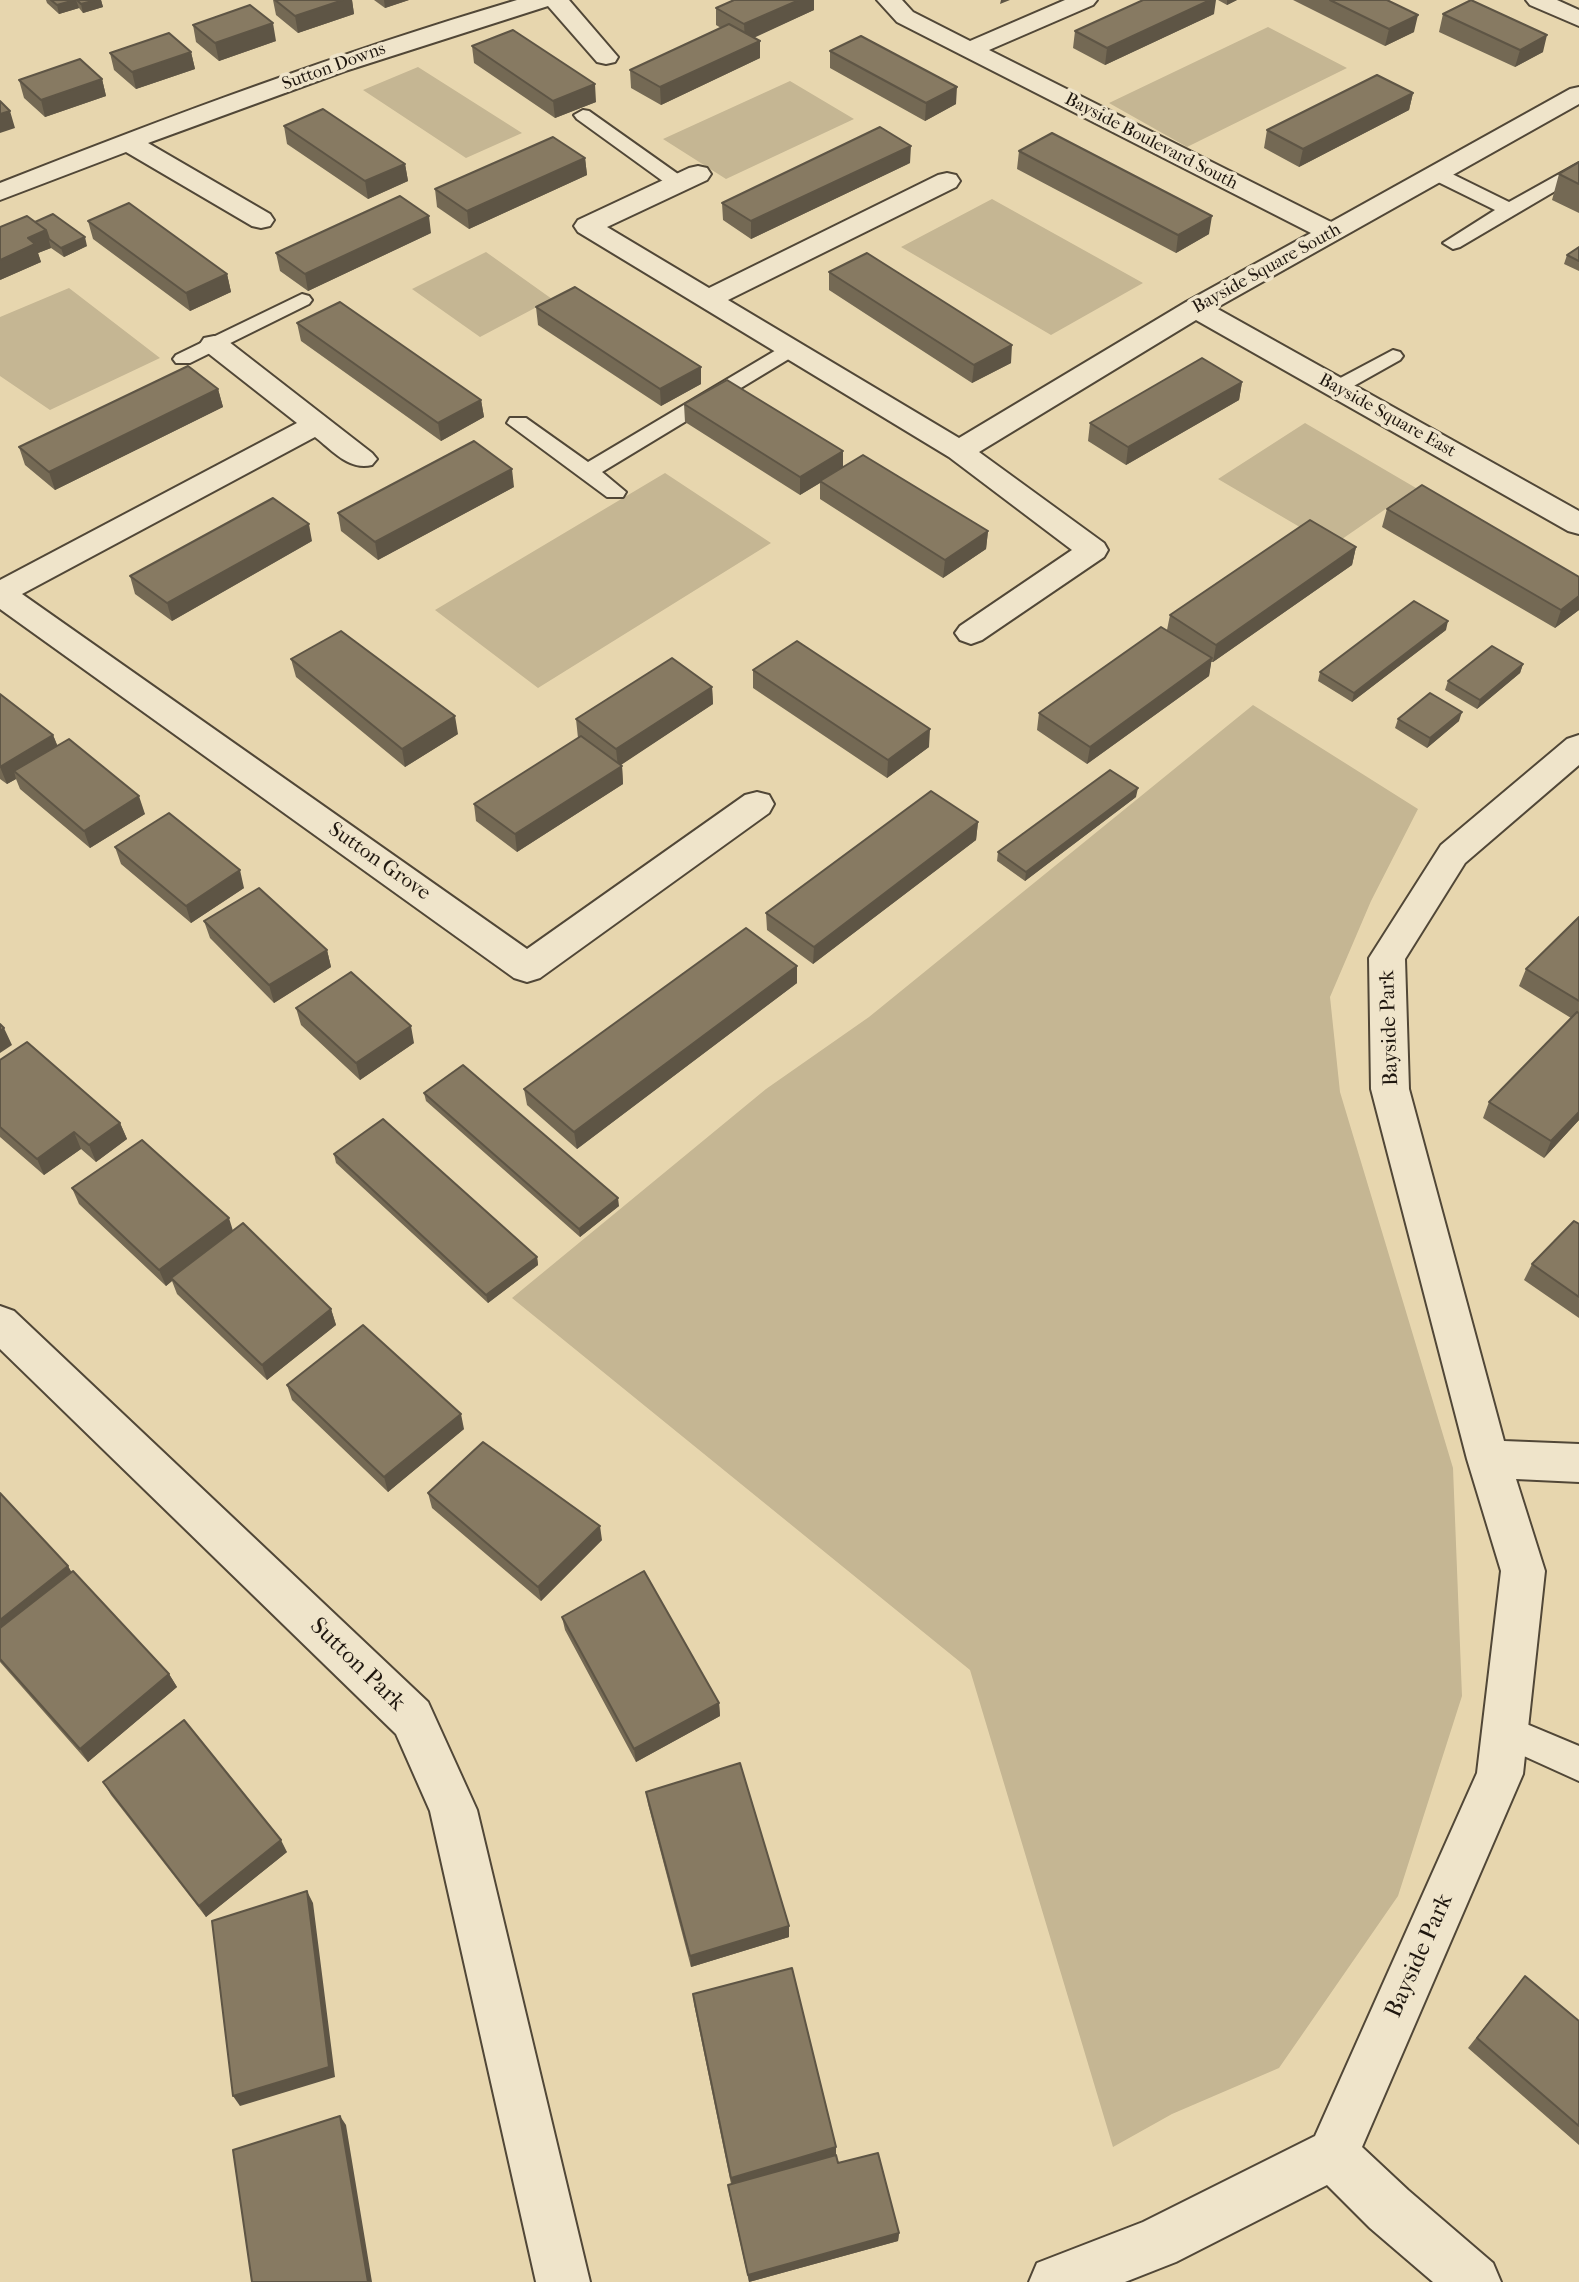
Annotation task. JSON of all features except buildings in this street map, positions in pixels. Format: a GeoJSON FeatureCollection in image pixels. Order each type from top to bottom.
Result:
{"type":"FeatureCollection","features":[{"type":"Feature","properties":{"kind":"street","name":"Sutton Downs"},"geometry":{"type":"LineString","coordinates":[[0,192],[128,142],[434,31],[542,0]]}},
{"type":"Feature","properties":{"kind":"street"},"geometry":{"type":"LineString","coordinates":[[556,0],[606,57]]}},
{"type":"Feature","properties":{"kind":"street","name":"Bayside Boulevard South"},"geometry":{"type":"LineString","coordinates":[[888,0],[905,17],[1334,233]]}},
{"type":"Feature","properties":{"kind":"street"},"geometry":{"type":"LineString","coordinates":[[969,50],[1085,0]]}},
{"type":"Feature","properties":{"kind":"street"},"geometry":{"type":"LineString","coordinates":[[1538,0],[1579,19]]}},
{"type":"Feature","properties":{"kind":"street","name":"Bayside Square South"},"geometry":{"type":"LineString","coordinates":[[959,451],[1196,308],[1579,94]]}},
{"type":"Feature","properties":{"kind":"street"},"geometry":{"type":"LineString","coordinates":[[128,142],[261,220]]}},
{"type":"Feature","properties":{"kind":"street"},"geometry":{"type":"LineString","coordinates":[[688,179],[587,226],[959,451],[1093,550],[971,633]]}},
{"type":"Feature","properties":{"kind":"street"},"geometry":{"type":"LineString","coordinates":[[706,300],[947,181]]}},
{"type":"Feature","properties":{"kind":"street","name":"Bayside Square East"},"geometry":{"type":"LineString","coordinates":[[1196,308],[1579,524]]}},
{"type":"Feature","properties":{"kind":"street"},"geometry":{"type":"LineString","coordinates":[[214,344],[362,459]]}},
{"type":"Feature","properties":{"kind":"street","name":"Sutton Grove"},"geometry":{"type":"LineString","coordinates":[[317,424],[0,594],[527,968],[757,804]]}},
{"type":"Feature","properties":{"kind":"street","name":"Bayside Park"},"geometry":{"type":"LineString","coordinates":[[1333,2154],[1500,1774],[1523,1571],[1488,1459],[1390,1089],[1387,958],[1453,854],[1579,747]]}},
{"type":"Feature","properties":{"kind":"street","name":"Sutton Park"},"geometry":{"type":"LineString","coordinates":[[0,1323],[412,1718],[453,1810],[563,2282]]}},
{"type":"Feature","properties":{"kind":"street"},"geometry":{"type":"LineString","coordinates":[[1488,1459],[1579,1463]]}},
{"type":"Feature","properties":{"kind":"street"},"geometry":{"type":"LineString","coordinates":[[1056,2282],[1157,2243],[1333,2154],[1389,2209],[1474,2282]]}},
{"type":"Feature","properties":{"kind":"lane"},"geometry":{"type":"LineString","coordinates":[[583,116],[688,179]]}},
{"type":"Feature","properties":{"kind":"lane"},"geometry":{"type":"LineString","coordinates":[[1453,243],[1579,169]]}},
{"type":"Feature","properties":{"kind":"lane"},"geometry":{"type":"LineString","coordinates":[[1437,174],[1508,209]]}},
{"type":"Feature","properties":{"kind":"lane"},"geometry":{"type":"LineString","coordinates":[[183,359],[302,300]]}},
{"type":"Feature","properties":{"kind":"lane"},"geometry":{"type":"LineString","coordinates":[[587,472],[790,350]]}},
{"type":"Feature","properties":{"kind":"lane"},"geometry":{"type":"LineString","coordinates":[[1336,388],[1393,356]]}},
{"type":"Feature","properties":{"kind":"lane"},"geometry":{"type":"LineString","coordinates":[[518,423],[615,492]]}},
{"type":"Feature","properties":{"kind":"lane"},"geometry":{"type":"LineString","coordinates":[[1505,1731],[1571,1759],[1579,1765]]}},
{"type":"Feature","properties":{"kind":"shaded area"},"geometry":{"type":"Polygon","coordinates":[[[1268,27],[1347,68],[1187,147],[1109,103],[1268,27]]]}},
{"type":"Feature","properties":{"kind":"shaded area"},"geometry":{"type":"Polygon","coordinates":[[[418,67],[522,133],[466,158],[363,90],[418,67]]]}},
{"type":"Feature","properties":{"kind":"shaded area"},"geometry":{"type":"Polygon","coordinates":[[[790,81],[854,119],[726,179],[663,139],[790,81]]]}},
{"type":"Feature","properties":{"kind":"shaded area"},"geometry":{"type":"Polygon","coordinates":[[[992,199],[1143,283],[1051,335],[901,247],[992,199]]]}},
{"type":"Feature","properties":{"kind":"shaded area"},"geometry":{"type":"Polygon","coordinates":[[[486,252],[552,299],[480,337],[412,289],[486,252]]]}},
{"type":"Feature","properties":{"kind":"shaded area"},"geometry":{"type":"Polygon","coordinates":[[[69,288],[160,358],[50,410],[0,376],[0,317],[69,288]]]}},
{"type":"Feature","properties":{"kind":"shaded area"},"geometry":{"type":"Polygon","coordinates":[[[1305,423],[1416,488],[1332,546],[1218,479],[1305,423]]]}},
{"type":"Feature","properties":{"kind":"shaded area"},"geometry":{"type":"Polygon","coordinates":[[[665,473],[771,543],[538,688],[435,610],[665,473]]]}},
{"type":"Feature","properties":{"kind":"shaded area"},"geometry":{"type":"Polygon","coordinates":[[[1253,705],[1418,809],[1371,901],[1330,997],[1340,1092],[1453,1468],[1462,1696],[1398,1896],[1279,2068],[1172,2114],[1113,2147],[970,1670],[512,1298],[766,1089],[869,1017],[1253,705]]]}}]}
